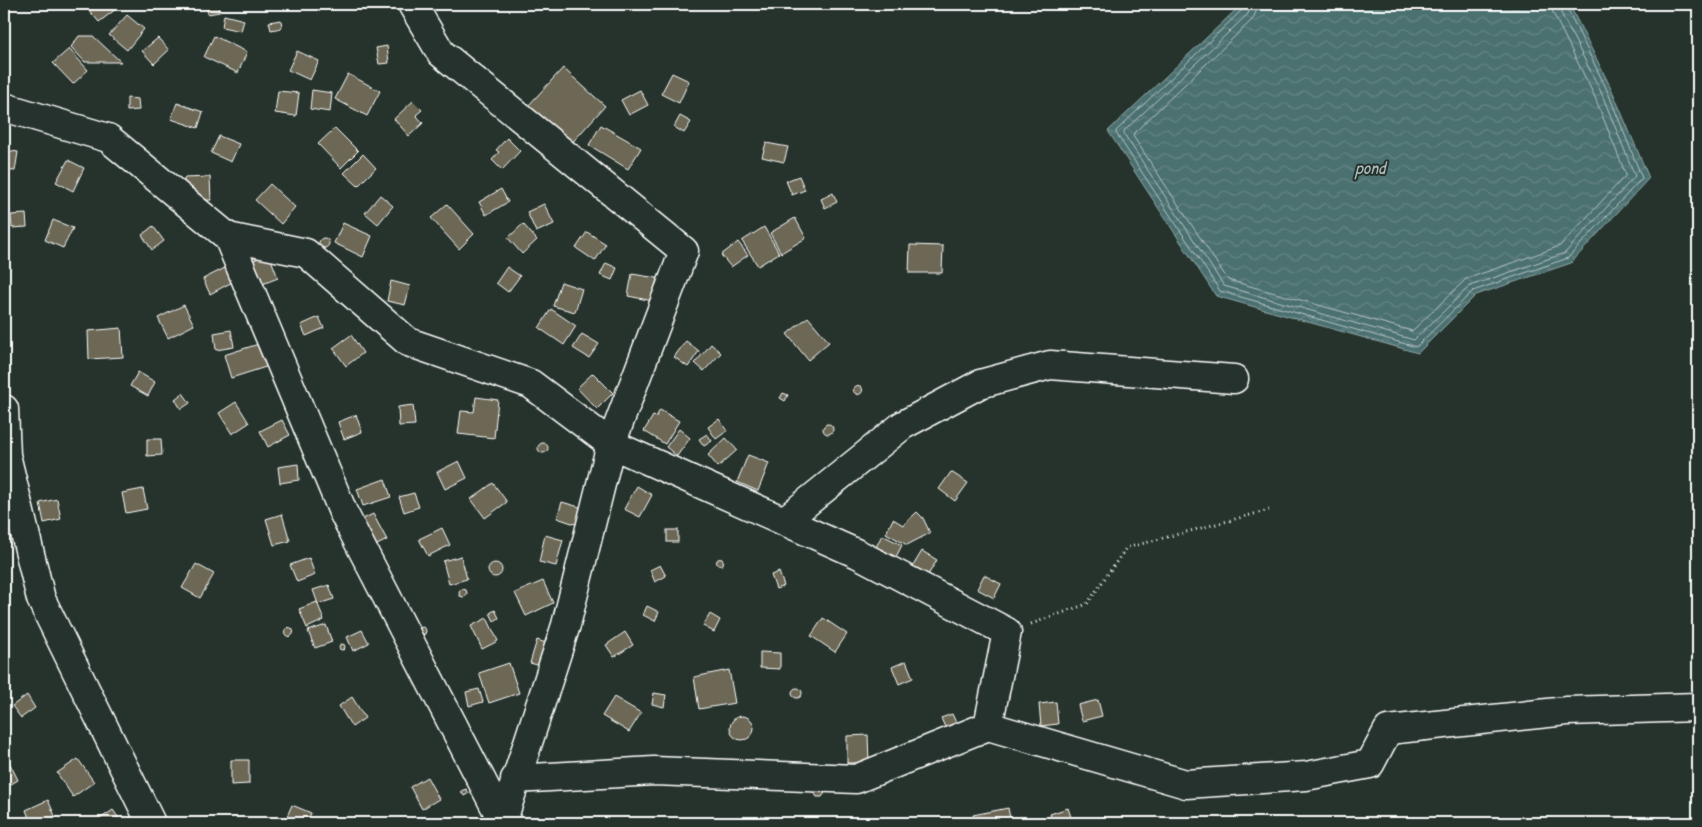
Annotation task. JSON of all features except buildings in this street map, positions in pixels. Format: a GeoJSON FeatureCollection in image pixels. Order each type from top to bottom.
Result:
{"type":"FeatureCollection","features":[{"type":"Feature","properties":{"kind":"street"},"geometry":{"type":"LineString","coordinates":[[412,4],[441,53],[684,251],[611,444],[566,625],[502,822]]}},
{"type":"Feature","properties":{"kind":"street"},"geometry":{"type":"LineString","coordinates":[[4,107],[108,138],[228,237],[343,512],[502,822]]}},
{"type":"Feature","properties":{"kind":"street"},"geometry":{"type":"LineString","coordinates":[[228,237],[306,253],[408,342],[531,384],[611,444],[858,554],[1007,632],[988,726]]}},
{"type":"Feature","properties":{"kind":"street"},"geometry":{"type":"LineString","coordinates":[[784,521],[903,426],[980,384],[1050,365],[1234,379]]}},
{"type":"Feature","properties":{"kind":"street"},"geometry":{"type":"LineString","coordinates":[[4,409],[6,455],[41,599],[151,823]]}},
{"type":"Feature","properties":{"kind":"street"},"geometry":{"type":"LineString","coordinates":[[516,779],[654,771],[856,779],[988,726],[1186,784],[1306,776],[1370,764],[1388,730],[1567,711],[1698,707]]}},
{"type":"Feature","properties":{"kind":"path"},"geometry":{"type":"LineString","coordinates":[[1007,632],[1087,604],[1126,548],[1269,510]]}},
{"type":"Feature","properties":{"kind":"water","name":"pond"},"geometry":{"type":"Polygon","coordinates":[[[1242,4],[1569,4],[1611,88],[1649,178],[1571,263],[1476,295],[1418,353],[1216,296],[1108,131],[1242,4]]]}}]}
